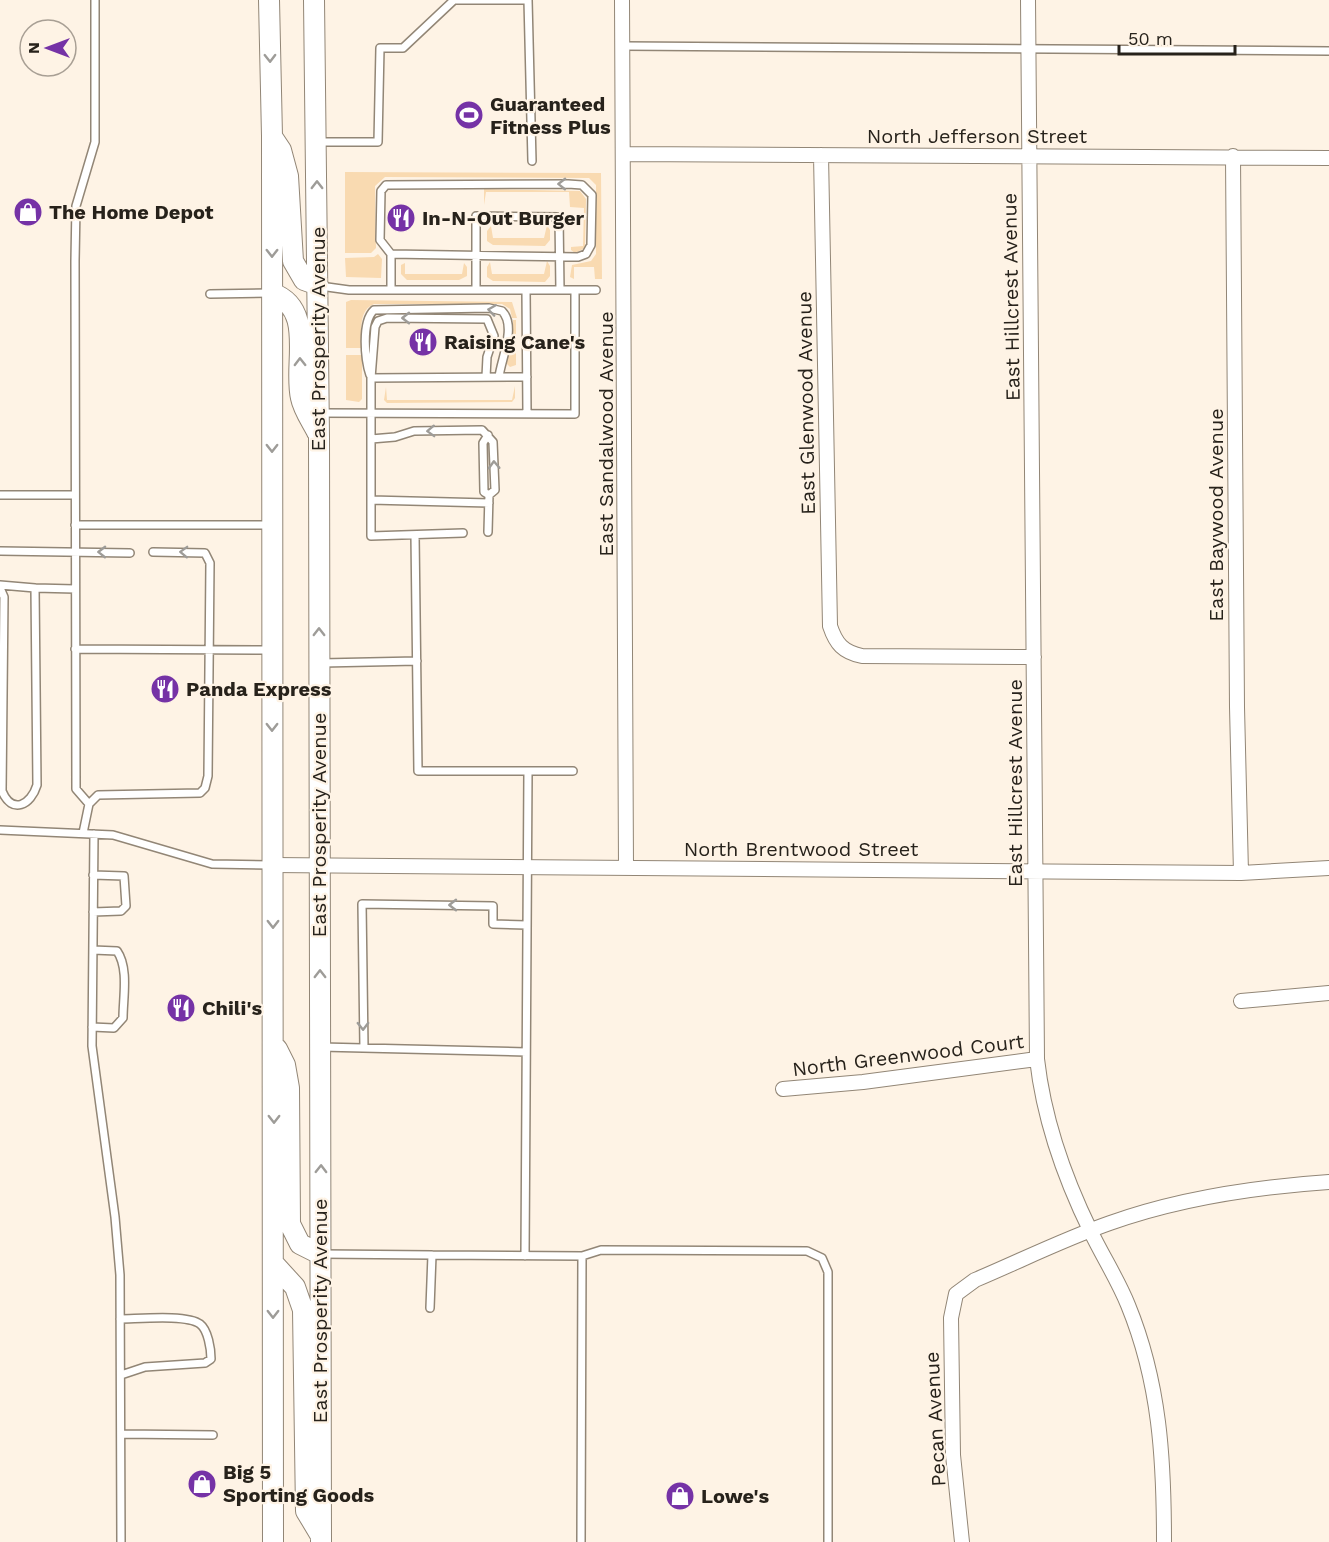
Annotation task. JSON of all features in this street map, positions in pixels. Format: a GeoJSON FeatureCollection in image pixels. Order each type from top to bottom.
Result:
{"type":"FeatureCollection","features":[{"type":"Feature","properties":{"kind":"main road"},"geometry":{"type":"LineString","coordinates":[[269,0],[272,136],[273,1542]]}},
{"type":"Feature","properties":{"kind":"main road","name":"East Prosperity Avenue"},"geometry":{"type":"LineString","coordinates":[[314,0],[319,413],[321,1539]]}},
{"type":"Feature","properties":{"kind":"main road"},"geometry":{"type":"LineString","coordinates":[[272,136],[286,165],[293,261],[304,280],[318,285]]}},
{"type":"Feature","properties":{"kind":"main road"},"geometry":{"type":"LineString","coordinates":[[272,293],[284,297],[296,316],[301,398],[319,437]]}},
{"type":"Feature","properties":{"kind":"main road"},"geometry":{"type":"LineString","coordinates":[[273,1041],[285,1065],[289,1088],[290,1224],[300,1244],[320,1254]]}},
{"type":"Feature","properties":{"kind":"main road"},"geometry":{"type":"LineString","coordinates":[[274,1264],[295,1287],[303,1310],[306,1511],[321,1539]]}},
{"type":"Feature","properties":{"kind":"street","name":"East Sandalwood Avenue"},"geometry":{"type":"LineString","coordinates":[[622,0],[626,868]]}},
{"type":"Feature","properties":{"kind":"street","name":"East Hillcrest Avenue"},"geometry":{"type":"LineString","coordinates":[[1028,0],[1037,1059],[1050,1134],[1090,1231],[1128,1304],[1151,1376],[1162,1441],[1164,1542]]}},
{"type":"Feature","properties":{"kind":"street","name":"North Jefferson Street"},"geometry":{"type":"LineString","coordinates":[[624,154],[1329,158]]}},
{"type":"Feature","properties":{"kind":"street","name":"East Glenwood Avenue"},"geometry":{"type":"LineString","coordinates":[[821,155],[830,626],[840,647],[862,656],[1034,657]]}},
{"type":"Feature","properties":{"kind":"street","name":"East Baywood Avenue"},"geometry":{"type":"LineString","coordinates":[[1233,156],[1237,707],[1241,873]]}},
{"type":"Feature","properties":{"kind":"street","name":"North Brentwood Street"},"geometry":{"type":"LineString","coordinates":[[272,865],[1241,873],[1329,868]]}},
{"type":"Feature","properties":{"kind":"street"},"geometry":{"type":"LineString","coordinates":[[1241,1001],[1329,993]]}},
{"type":"Feature","properties":{"kind":"street","name":"North Greenwood Court"},"geometry":{"type":"LineString","coordinates":[[783,1089],[863,1082],[1037,1059]]}},
{"type":"Feature","properties":{"kind":"street"},"geometry":{"type":"LineString","coordinates":[[1090,1231],[1148,1211],[1226,1194],[1329,1182]]}},
{"type":"Feature","properties":{"kind":"street","name":"Pecan Avenue"},"geometry":{"type":"LineString","coordinates":[[962,1542],[953,1455],[951,1318],[956,1294],[975,1280],[1090,1231]]}},
{"type":"Feature","properties":{"kind":"lane"},"geometry":{"type":"LineString","coordinates":[[89,804],[76,789],[76,206],[95,142],[95,0]]}},
{"type":"Feature","properties":{"kind":"lane"},"geometry":{"type":"LineString","coordinates":[[317,142],[378,142],[380,48],[404,48],[454,0],[528,0],[532,161]]}},
{"type":"Feature","properties":{"kind":"lane"},"geometry":{"type":"LineString","coordinates":[[624,45],[1329,51]]}},
{"type":"Feature","properties":{"kind":"lane"},"geometry":{"type":"LineString","coordinates":[[391,254],[586,254],[591,245],[593,201],[590,192],[582,185],[389,183],[381,191],[380,240],[391,254],[391,289]]}},
{"type":"Feature","properties":{"kind":"lane"},"geometry":{"type":"LineString","coordinates":[[476,290],[476,216],[559,217],[560,290]]}},
{"type":"Feature","properties":{"kind":"lane"},"geometry":{"type":"LineString","coordinates":[[318,285],[349,290],[596,290]]}},
{"type":"Feature","properties":{"kind":"lane"},"geometry":{"type":"LineString","coordinates":[[526,290],[527,413]]}},
{"type":"Feature","properties":{"kind":"lane"},"geometry":{"type":"LineString","coordinates":[[319,413],[575,414],[575,290]]}},
{"type":"Feature","properties":{"kind":"lane"},"geometry":{"type":"LineString","coordinates":[[210,294],[272,293]]}},
{"type":"Feature","properties":{"kind":"lane"},"geometry":{"type":"LineString","coordinates":[[371,378],[367,365],[368,318],[374,310],[381,308],[489,308],[502,311],[508,321],[508,329],[499,377]]}},
{"type":"Feature","properties":{"kind":"lane"},"geometry":{"type":"LineString","coordinates":[[463,533],[371,536],[371,378],[375,327],[378,321],[387,318],[487,319],[494,336],[487,357],[486,377]]}},
{"type":"Feature","properties":{"kind":"lane"},"geometry":{"type":"LineString","coordinates":[[371,378],[527,377]]}},
{"type":"Feature","properties":{"kind":"lane"},"geometry":{"type":"LineString","coordinates":[[371,439],[395,437],[414,431],[482,430],[488,435],[483,443],[484,492],[489,499],[488,532]]}},
{"type":"Feature","properties":{"kind":"lane"},"geometry":{"type":"LineString","coordinates":[[0,495],[75,495]]}},
{"type":"Feature","properties":{"kind":"lane"},"geometry":{"type":"LineString","coordinates":[[371,500],[489,499]]}},
{"type":"Feature","properties":{"kind":"lane"},"geometry":{"type":"LineString","coordinates":[[75,525],[272,525]]}},
{"type":"Feature","properties":{"kind":"lane"},"geometry":{"type":"LineString","coordinates":[[415,535],[418,771],[573,771]]}},
{"type":"Feature","properties":{"kind":"lane"},"geometry":{"type":"LineString","coordinates":[[0,551],[130,553]]}},
{"type":"Feature","properties":{"kind":"lane"},"geometry":{"type":"LineString","coordinates":[[83,833],[89,804],[98,795],[200,793],[205,788],[208,776],[210,563],[205,553],[153,552]]}},
{"type":"Feature","properties":{"kind":"lane"},"geometry":{"type":"LineString","coordinates":[[35,588],[37,785],[33,798],[23,805],[12,804],[5,798],[2,791],[4,597],[0,587],[75,589]]}},
{"type":"Feature","properties":{"kind":"lane"},"geometry":{"type":"LineString","coordinates":[[75,649],[272,650]]}},
{"type":"Feature","properties":{"kind":"lane"},"geometry":{"type":"LineString","coordinates":[[319,663],[417,661]]}},
{"type":"Feature","properties":{"kind":"lane"},"geometry":{"type":"LineString","coordinates":[[525,1256],[528,771]]}},
{"type":"Feature","properties":{"kind":"lane"},"geometry":{"type":"LineString","coordinates":[[0,830],[113,835],[212,864],[272,865]]}},
{"type":"Feature","properties":{"kind":"lane"},"geometry":{"type":"LineString","coordinates":[[94,834],[93,1056],[116,1224],[121,1375],[121,1542]]}},
{"type":"Feature","properties":{"kind":"lane"},"geometry":{"type":"LineString","coordinates":[[93,875],[124,876],[126,906],[121,911],[93,912]]}},
{"type":"Feature","properties":{"kind":"lane"},"geometry":{"type":"LineString","coordinates":[[363,1048],[362,904],[493,906],[493,924],[526,925]]}},
{"type":"Feature","properties":{"kind":"lane"},"geometry":{"type":"LineString","coordinates":[[92,1028],[114,1028],[120,1025],[123,1018],[121,957],[117,951],[93,950]]}},
{"type":"Feature","properties":{"kind":"lane"},"geometry":{"type":"LineString","coordinates":[[320,1047],[526,1052]]}},
{"type":"Feature","properties":{"kind":"lane"},"geometry":{"type":"LineString","coordinates":[[320,1254],[582,1256],[601,1250],[807,1251],[822,1258],[828,1272],[828,1542]]}},
{"type":"Feature","properties":{"kind":"lane"},"geometry":{"type":"LineString","coordinates":[[430,1308],[432,1255]]}},
{"type":"Feature","properties":{"kind":"lane"},"geometry":{"type":"LineString","coordinates":[[581,1542],[582,1256]]}},
{"type":"Feature","properties":{"kind":"lane"},"geometry":{"type":"LineString","coordinates":[[120,1319],[188,1319],[198,1322],[204,1329],[211,1352],[211,1359],[205,1363],[146,1367],[121,1375]]}},
{"type":"Feature","properties":{"kind":"lane"},"geometry":{"type":"LineString","coordinates":[[121,1434],[213,1435]]}},
{"type":"Feature","properties":{"kind":"shaded area"},"geometry":{"type":"Polygon","coordinates":[[[345,172],[601,173],[602,279],[595,279],[594,267],[574,267],[574,279],[570,277],[572,265],[591,261],[596,254],[596,185],[589,178],[385,177],[375,186],[376,248],[371,253],[345,253],[345,172]]]}},
{"type":"Feature","properties":{"kind":"shaded area"},"geometry":{"type":"Polygon","coordinates":[[[484,189],[580,191],[586,199],[585,248],[575,253],[571,250],[571,247],[583,246],[584,208],[570,207],[569,192],[486,192],[484,205],[484,189]]]}},
{"type":"Feature","properties":{"kind":"shaded area"},"geometry":{"type":"Polygon","coordinates":[[[547,225],[550,230],[550,240],[545,246],[493,245],[487,241],[487,231],[491,226],[493,238],[544,238],[547,225]]]}},
{"type":"Feature","properties":{"kind":"shaded area"},"geometry":{"type":"Polygon","coordinates":[[[378,254],[382,259],[381,278],[346,277],[345,258],[374,257],[378,254]]]}},
{"type":"Feature","properties":{"kind":"shaded area"},"geometry":{"type":"Polygon","coordinates":[[[547,261],[550,266],[550,276],[545,282],[493,281],[487,277],[487,267],[490,262],[492,274],[544,274],[547,261]]]}},
{"type":"Feature","properties":{"kind":"shaded area"},"geometry":{"type":"Polygon","coordinates":[[[405,263],[405,274],[462,274],[464,263],[467,267],[467,276],[459,280],[407,280],[401,274],[401,265],[405,263]]]}},
{"type":"Feature","properties":{"kind":"shaded area"},"geometry":{"type":"Polygon","coordinates":[[[351,300],[512,302],[517,318],[512,318],[510,309],[502,304],[374,304],[369,307],[363,317],[362,348],[346,348],[346,302],[351,300]]]}},
{"type":"Feature","properties":{"kind":"shaded area"},"geometry":{"type":"Polygon","coordinates":[[[513,320],[516,320],[516,365],[510,367],[506,363],[513,340],[513,320]]]}},
{"type":"Feature","properties":{"kind":"shaded area"},"geometry":{"type":"Polygon","coordinates":[[[346,355],[362,355],[362,399],[359,402],[346,400],[346,355]]]}},
{"type":"Feature","properties":{"kind":"shaded area"},"geometry":{"type":"Polygon","coordinates":[[[515,386],[515,398],[512,402],[387,403],[384,400],[386,387],[387,400],[512,400],[515,386]]]}},
{"type":"Feature","properties":{"kind":"place","name":"Guaranteed Fitness Plus"},"geometry":{"type":"Point","coordinates":[469,115]}},
{"type":"Feature","properties":{"kind":"place","name":"The Home Depot"},"geometry":{"type":"Point","coordinates":[28,212]}},
{"type":"Feature","properties":{"kind":"place","name":"In-N-Out Burger"},"geometry":{"type":"Point","coordinates":[401,218]}},
{"type":"Feature","properties":{"kind":"place","name":"Raising Cane's"},"geometry":{"type":"Point","coordinates":[423,342]}},
{"type":"Feature","properties":{"kind":"place","name":"Panda Express"},"geometry":{"type":"Point","coordinates":[165,689]}},
{"type":"Feature","properties":{"kind":"place","name":"Chili's"},"geometry":{"type":"Point","coordinates":[181,1008]}},
{"type":"Feature","properties":{"kind":"place","name":"Big 5 Sporting Goods"},"geometry":{"type":"Point","coordinates":[202,1484]}},
{"type":"Feature","properties":{"kind":"place","name":"Lowe's"},"geometry":{"type":"Point","coordinates":[680,1496]}}]}
